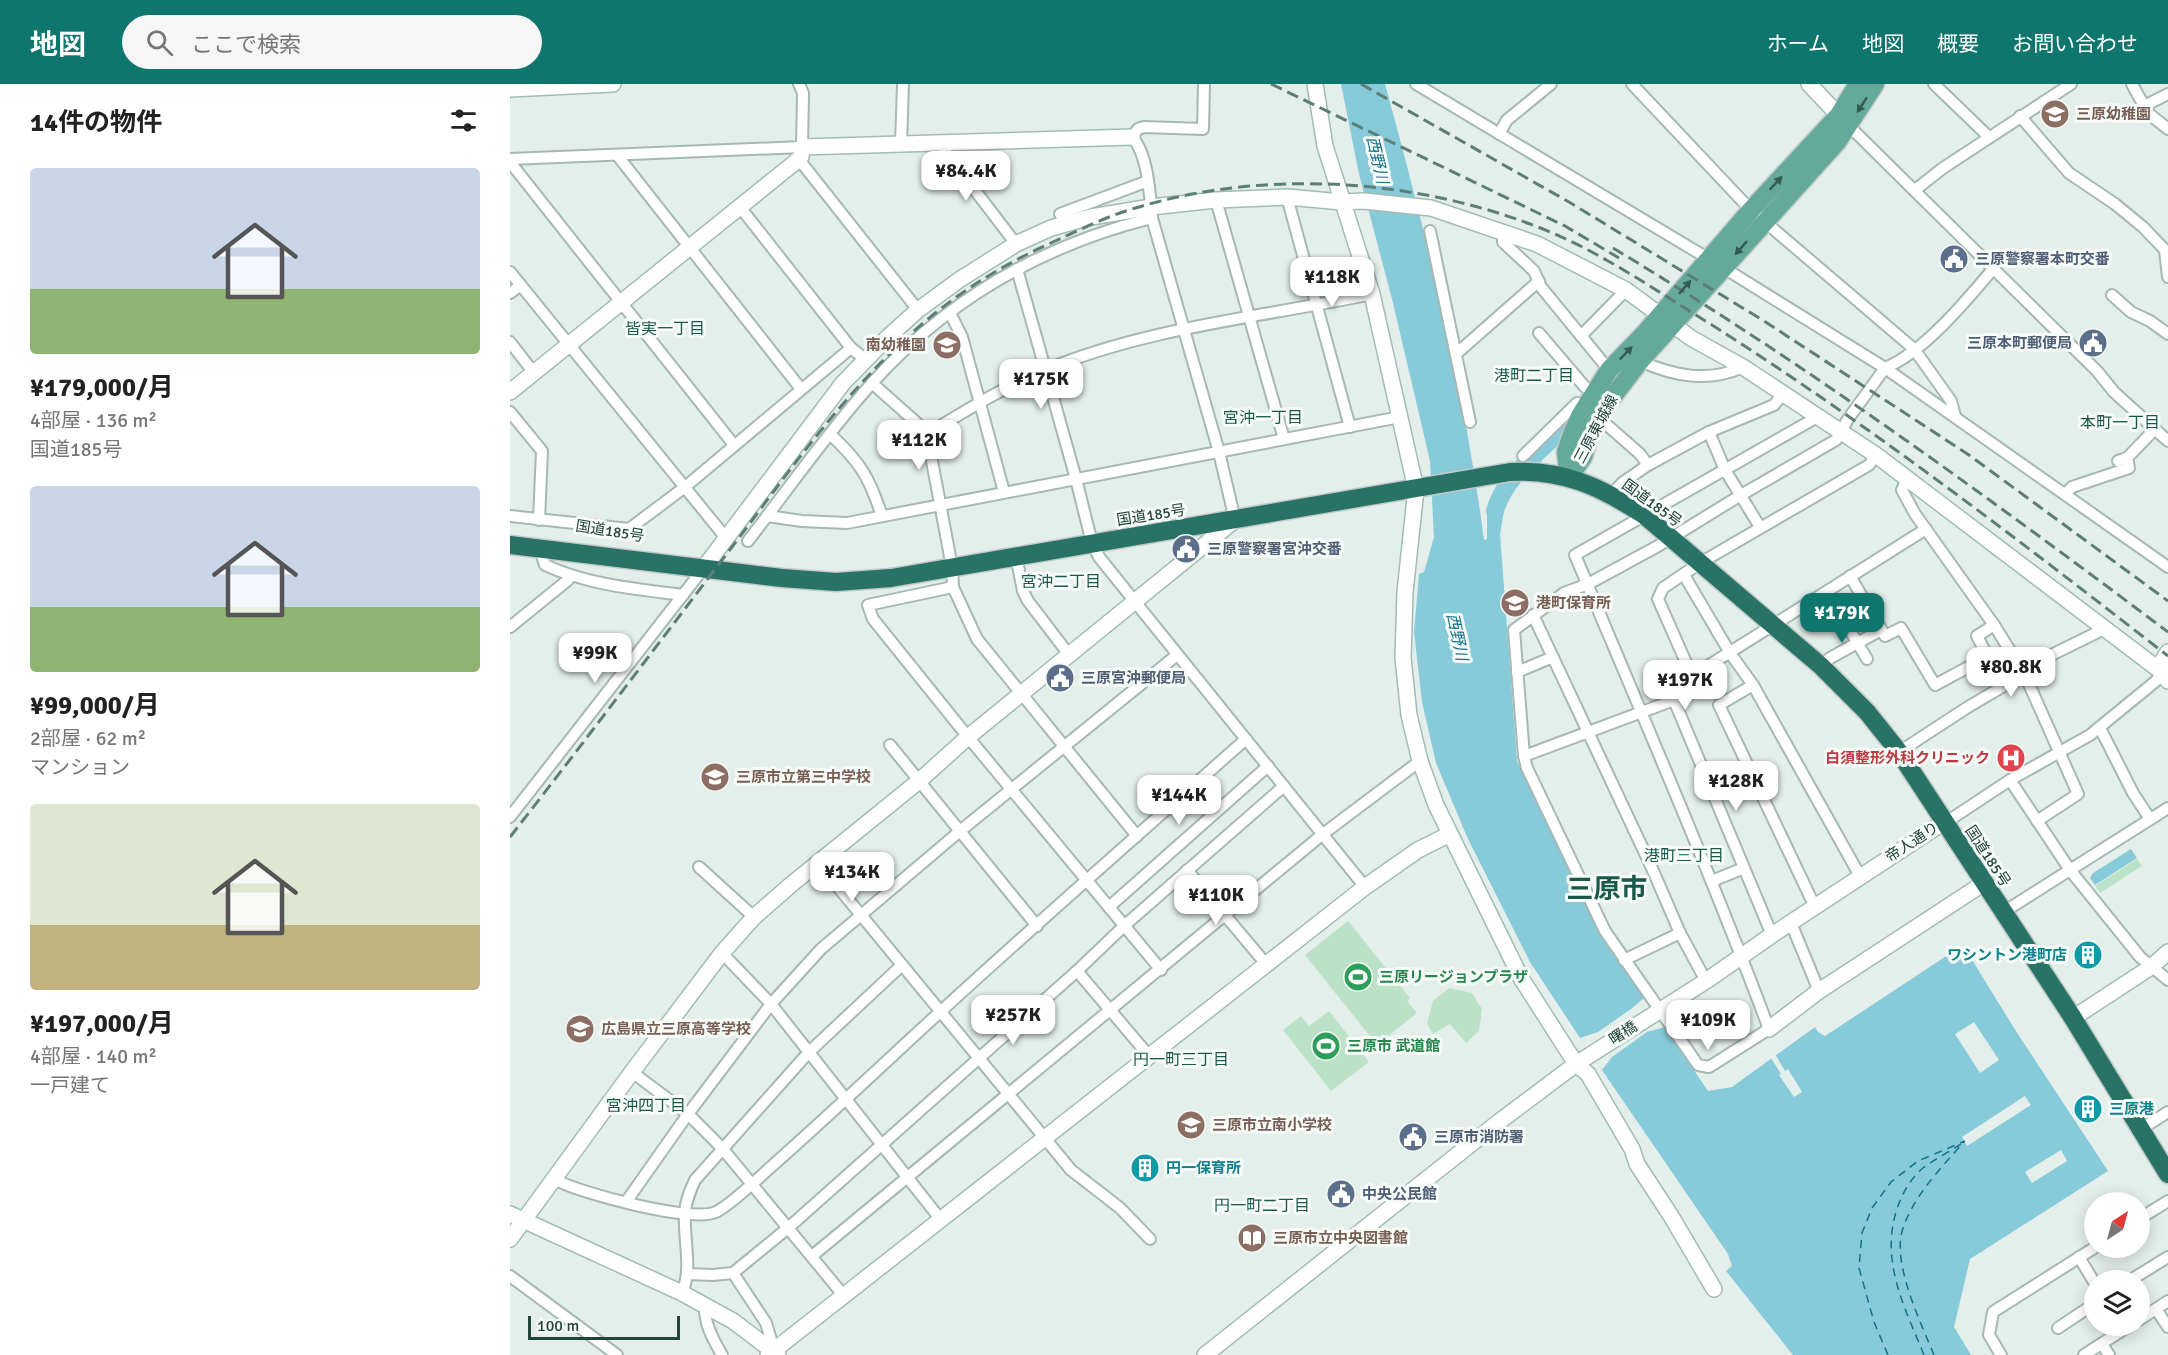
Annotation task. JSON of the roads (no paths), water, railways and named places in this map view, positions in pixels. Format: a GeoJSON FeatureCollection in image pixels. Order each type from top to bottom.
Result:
{"type":"FeatureCollection","features":[{"type":"Feature","properties":{"kind":"highway","name":"国道185号"},"geometry":{"type":"LineString","coordinates":[[510,545],[703,569],[836,582],[891,578],[1475,479],[1510,472],[1526,464],[1569,477],[1612,494],[1644,515],[1821,666],[1872,717],[1899,752],[2002,913],[2073,1018],[2168,1174]]}},
{"type":"Feature","properties":{"kind":"highway","name":"国道185号"},"geometry":{"type":"LineString","coordinates":[[510,535],[666,558],[703,569]]}},
{"type":"Feature","properties":{"kind":"main road","name":"三原東城線"},"geometry":{"type":"LineString","coordinates":[[1844,120],[1858,84]]}},
{"type":"Feature","properties":{"kind":"main road","name":"三原東城線"},"geometry":{"type":"LineString","coordinates":[[1569,477],[1566,452],[1609,370],[1666,320],[1875,84]]}},
{"type":"Feature","properties":{"kind":"main road","name":"三原東城線"},"geometry":{"type":"LineString","coordinates":[[1592,406],[1618,387],[1640,361],[1666,320]]}},
{"type":"Feature","properties":{"kind":"street"},"geometry":{"type":"LineString","coordinates":[[510,89],[527,86],[613,84]]}},
{"type":"Feature","properties":{"kind":"street"},"geometry":{"type":"LineString","coordinates":[[799,84],[803,93],[801,162],[918,310]]}},
{"type":"Feature","properties":{"kind":"street"},"geometry":{"type":"LineString","coordinates":[[902,144],[903,84]]}},
{"type":"Feature","properties":{"kind":"street"},"geometry":{"type":"LineString","coordinates":[[1132,137],[1138,129],[1144,127],[1203,129],[1204,84]]}},
{"type":"Feature","properties":{"kind":"street"},"geometry":{"type":"LineString","coordinates":[[1315,84],[1325,146],[1372,294],[1400,417],[1422,488],[1405,592],[1403,658],[1408,706],[1420,761],[1430,792],[1521,978],[1576,1064],[1588,1074],[1632,1149],[1636,1164],[1671,1216],[1714,1289]]}},
{"type":"Feature","properties":{"kind":"street"},"geometry":{"type":"LineString","coordinates":[[1416,84],[1717,263],[1885,368],[2168,567]]}},
{"type":"Feature","properties":{"kind":"street"},"geometry":{"type":"LineString","coordinates":[[1499,134],[1507,120],[1551,84]]}},
{"type":"Feature","properties":{"kind":"street"},"geometry":{"type":"LineString","coordinates":[[1632,84],[1771,227],[1914,349],[1951,401],[1955,417]]}},
{"type":"Feature","properties":{"kind":"street"},"geometry":{"type":"LineString","coordinates":[[1809,84],[2097,371],[2114,392],[2168,441]]}},
{"type":"Feature","properties":{"kind":"street"},"geometry":{"type":"LineString","coordinates":[[1934,84],[1989,137]]}},
{"type":"Feature","properties":{"kind":"street"},"geometry":{"type":"LineString","coordinates":[[1915,190],[1989,137],[2071,84]]}},
{"type":"Feature","properties":{"kind":"street"},"geometry":{"type":"LineString","coordinates":[[2132,84],[2148,113],[2168,129]]}},
{"type":"Feature","properties":{"kind":"street"},"geometry":{"type":"LineString","coordinates":[[2145,106],[2168,94]]}},
{"type":"Feature","properties":{"kind":"street"},"geometry":{"type":"LineString","coordinates":[[2020,116],[2069,173],[2115,204],[2166,249],[2168,277]]}},
{"type":"Feature","properties":{"kind":"street"},"geometry":{"type":"LineString","coordinates":[[510,161],[616,155],[801,152],[902,144],[1132,137],[1138,143],[1148,181],[1151,212],[1219,452],[1235,520],[968,737],[919,781],[754,917],[722,954],[554,1179],[517,1217],[510,1239]]}},
{"type":"Feature","properties":{"kind":"street"},"geometry":{"type":"LineString","coordinates":[[939,143],[1016,244]]}},
{"type":"Feature","properties":{"kind":"street"},"geometry":{"type":"LineString","coordinates":[[510,392],[740,207],[801,152]]}},
{"type":"Feature","properties":{"kind":"street"},"geometry":{"type":"LineString","coordinates":[[616,155],[801,389]]}},
{"type":"Feature","properties":{"kind":"street"},"geometry":{"type":"LineString","coordinates":[[510,161],[734,445]]}},
{"type":"Feature","properties":{"kind":"street"},"geometry":{"type":"LineString","coordinates":[[1066,224],[1060,214],[1148,181]]}},
{"type":"Feature","properties":{"kind":"street"},"geometry":{"type":"LineString","coordinates":[[1287,197],[1350,427]]}},
{"type":"Feature","properties":{"kind":"street"},"geometry":{"type":"LineString","coordinates":[[510,818],[703,569],[843,383],[864,359],[918,310],[959,280],[1016,244],[1066,224],[1091,217],[1151,212],[1216,200],[1287,197],[1422,207],[1503,231],[1545,248],[1626,290],[1666,320],[1743,366],[1876,455],[2166,674]]}},
{"type":"Feature","properties":{"kind":"street"},"geometry":{"type":"LineString","coordinates":[[1216,200],[1284,439]]}},
{"type":"Feature","properties":{"kind":"street"},"geometry":{"type":"LineString","coordinates":[[740,207],[851,348],[864,359]]}},
{"type":"Feature","properties":{"kind":"street"},"geometry":{"type":"LineString","coordinates":[[748,541],[872,383],[902,352],[982,289],[1017,269],[1071,243],[1151,212]]}},
{"type":"Feature","properties":{"kind":"street"},"geometry":{"type":"LineString","coordinates":[[1430,231],[1470,422]]}},
{"type":"Feature","properties":{"kind":"street"},"geometry":{"type":"LineString","coordinates":[[1503,231],[1503,242],[1534,271],[1541,287],[1609,370]]}},
{"type":"Feature","properties":{"kind":"street"},"geometry":{"type":"LineString","coordinates":[[1983,883],[1819,991],[1769,1029],[1709,1067],[1698,1065],[1657,1011],[1605,931],[1527,768],[1524,756],[1514,630],[1564,593],[1587,584],[1658,546],[1669,537],[1836,440],[1848,419],[1885,368],[1893,365],[1926,341],[1993,268]]}},
{"type":"Feature","properties":{"kind":"street"},"geometry":{"type":"LineString","coordinates":[[1017,269],[1092,543],[1099,557],[1365,888]]}},
{"type":"Feature","properties":{"kind":"street"},"geometry":{"type":"LineString","coordinates":[[510,272],[726,538]]}},
{"type":"Feature","properties":{"kind":"street"},"geometry":{"type":"LineString","coordinates":[[1456,354],[1539,281]]}},
{"type":"Feature","properties":{"kind":"street"},"geometry":{"type":"LineString","coordinates":[[510,293],[520,285]]}},
{"type":"Feature","properties":{"kind":"street"},"geometry":{"type":"LineString","coordinates":[[1581,336],[1626,290]]}},
{"type":"Feature","properties":{"kind":"street"},"geometry":{"type":"LineString","coordinates":[[925,435],[981,401],[1044,370],[1125,343],[1249,315],[1316,306],[1372,294]]}},
{"type":"Feature","properties":{"kind":"street"},"geometry":{"type":"LineString","coordinates":[[2112,295],[2131,312],[2168,333]]}},
{"type":"Feature","properties":{"kind":"street"},"geometry":{"type":"LineString","coordinates":[[950,313],[962,337],[1004,492]]}},
{"type":"Feature","properties":{"kind":"street"},"geometry":{"type":"LineString","coordinates":[[1539,333],[1586,387],[1592,406],[1648,465]]}},
{"type":"Feature","properties":{"kind":"street"},"geometry":{"type":"LineString","coordinates":[[510,342],[534,373]]}},
{"type":"Feature","properties":{"kind":"street"},"geometry":{"type":"LineString","coordinates":[[510,516],[629,529],[685,487],[851,348]]}},
{"type":"Feature","properties":{"kind":"street"},"geometry":{"type":"LineString","coordinates":[[1640,361],[1663,372],[1695,377],[1730,373],[1743,366]]}},
{"type":"Feature","properties":{"kind":"street"},"geometry":{"type":"LineString","coordinates":[[872,383],[918,424],[925,435],[952,567],[953,586],[977,639],[1137,836]]}},
{"type":"Feature","properties":{"kind":"street"},"geometry":{"type":"LineString","coordinates":[[1612,494],[1622,483],[1648,465],[1709,432],[1774,405],[1784,393]]}},
{"type":"Feature","properties":{"kind":"street"},"geometry":{"type":"LineString","coordinates":[[1526,464],[1577,403],[1592,406]]}},
{"type":"Feature","properties":{"kind":"street"},"geometry":{"type":"LineString","coordinates":[[510,412],[542,451],[539,520]]}},
{"type":"Feature","properties":{"kind":"street"},"geometry":{"type":"LineString","coordinates":[[1769,1029],[1712,881],[1575,555],[1812,420],[1816,414]]}},
{"type":"Feature","properties":{"kind":"street"},"geometry":{"type":"LineString","coordinates":[[767,516],[802,521],[848,523],[1400,417]]}},
{"type":"Feature","properties":{"kind":"street"},"geometry":{"type":"LineString","coordinates":[[2065,494],[2072,487],[2129,468],[2123,460],[2155,429]]}},
{"type":"Feature","properties":{"kind":"street"},"geometry":{"type":"LineString","coordinates":[[1709,432],[1725,470],[1760,527]]}},
{"type":"Feature","properties":{"kind":"street"},"geometry":{"type":"LineString","coordinates":[[830,435],[860,464],[869,479],[882,516]]}},
{"type":"Feature","properties":{"kind":"street"},"geometry":{"type":"LineString","coordinates":[[1692,676],[1658,599],[1663,588],[1760,527],[1869,465],[1876,455]]}},
{"type":"Feature","properties":{"kind":"street"},"geometry":{"type":"LineString","coordinates":[[1907,478],[1902,490],[1926,529],[1995,625],[2024,673],[2078,794],[2037,821]]}},
{"type":"Feature","properties":{"kind":"street"},"geometry":{"type":"LineString","coordinates":[[1524,756],[1679,698],[1692,676],[1926,529]]}},
{"type":"Feature","properties":{"kind":"street"},"geometry":{"type":"LineString","coordinates":[[540,549],[545,565],[569,576],[683,595]]}},
{"type":"Feature","properties":{"kind":"street"},"geometry":{"type":"LineString","coordinates":[[1016,556],[1023,591],[1028,601],[1070,656]]}},
{"type":"Feature","properties":{"kind":"street"},"geometry":{"type":"LineString","coordinates":[[1684,575],[1730,653],[1753,685],[1860,876]]}},
{"type":"Feature","properties":{"kind":"street"},"geometry":{"type":"LineString","coordinates":[[510,627],[568,580],[569,576]]}},
{"type":"Feature","properties":{"kind":"street"},"geometry":{"type":"LineString","coordinates":[[1851,576],[1885,636],[1901,628],[1935,685],[1988,657]]}},
{"type":"Feature","properties":{"kind":"street"},"geometry":{"type":"LineString","coordinates":[[953,586],[868,604],[873,619],[1161,970]]}},
{"type":"Feature","properties":{"kind":"street"},"geometry":{"type":"LineString","coordinates":[[1533,615],[1680,933],[1706,981]]}},
{"type":"Feature","properties":{"kind":"street"},"geometry":{"type":"LineString","coordinates":[[1841,615],[1867,659]]}},
{"type":"Feature","properties":{"kind":"street"},"geometry":{"type":"LineString","coordinates":[[1995,625],[1977,636],[2003,686]]}},
{"type":"Feature","properties":{"kind":"street"},"geometry":{"type":"LineString","coordinates":[[1899,752],[2024,673],[2033,664],[2098,632],[2103,626]]}},
{"type":"Feature","properties":{"kind":"street"},"geometry":{"type":"LineString","coordinates":[[1821,666],[1830,657],[1881,630]]}},
{"type":"Feature","properties":{"kind":"street"},"geometry":{"type":"LineString","coordinates":[[2166,674],[2163,660],[2168,652]]}},
{"type":"Feature","properties":{"kind":"street"},"geometry":{"type":"LineString","coordinates":[[626,1202],[688,1113],[771,1004],[821,948],[960,831],[1178,655]]}},
{"type":"Feature","properties":{"kind":"street"},"geometry":{"type":"LineString","coordinates":[[1517,672],[1552,657]]}},
{"type":"Feature","properties":{"kind":"street","name":"帝人通り"},"geometry":{"type":"LineString","coordinates":[[1657,1011],[1706,981],[1860,876],[2010,780],[2091,735],[2166,674]]}},
{"type":"Feature","properties":{"kind":"street"},"geometry":{"type":"LineString","coordinates":[[1753,685],[1719,705],[1815,906]]}},
{"type":"Feature","properties":{"kind":"street"},"geometry":{"type":"LineString","coordinates":[[1674,700],[1772,934]]}},
{"type":"Feature","properties":{"kind":"street"},"geometry":{"type":"LineString","coordinates":[[2100,728],[2133,793],[2150,819]]}},
{"type":"Feature","properties":{"kind":"street"},"geometry":{"type":"LineString","coordinates":[[554,1179],[564,1185],[626,1202],[685,1213],[705,1215],[717,1212],[846,1100],[940,1011],[1246,739]]}},
{"type":"Feature","properties":{"kind":"street"},"geometry":{"type":"LineString","coordinates":[[890,745],[1037,926]]}},
{"type":"Feature","properties":{"kind":"street"},"geometry":{"type":"LineString","coordinates":[[812,1256],[1323,834],[1420,761]]}},
{"type":"Feature","properties":{"kind":"street"},"geometry":{"type":"LineString","coordinates":[[1109,907],[1268,766]]}},
{"type":"Feature","properties":{"kind":"street"},"geometry":{"type":"LineString","coordinates":[[2010,780],[2070,870],[2140,957],[2168,980]]}},
{"type":"Feature","properties":{"kind":"street"},"geometry":{"type":"LineString","coordinates":[[687,1274],[733,1273],[788,1228],[1077,971],[1124,926],[1284,786]]}},
{"type":"Feature","properties":{"kind":"street"},"geometry":{"type":"LineString","coordinates":[[2002,913],[2168,808]]}},
{"type":"Feature","properties":{"kind":"street"},"geometry":{"type":"LineString","coordinates":[[773,1353],[1365,888],[1418,850],[1450,834]]}},
{"type":"Feature","properties":{"kind":"street"},"geometry":{"type":"LineString","coordinates":[[819,864],[1071,1170],[1120,1208],[1150,1239]]}},
{"type":"Feature","properties":{"kind":"street"},"geometry":{"type":"LineString","coordinates":[[699,867],[754,917]]}},
{"type":"Feature","properties":{"kind":"street"},"geometry":{"type":"LineString","coordinates":[[1712,881],[1744,868]]}},
{"type":"Feature","properties":{"kind":"street"},"geometry":{"type":"LineString","coordinates":[[1187,870],[1266,964]]}},
{"type":"Feature","properties":{"kind":"street"},"geometry":{"type":"LineString","coordinates":[[1791,923],[1819,991]]}},
{"type":"Feature","properties":{"kind":"street"},"geometry":{"type":"LineString","coordinates":[[1624,960],[1680,933]]}},
{"type":"Feature","properties":{"kind":"street"},"geometry":{"type":"LineString","coordinates":[[2073,1018],[2151,967],[2168,952]]}},
{"type":"Feature","properties":{"kind":"street"},"geometry":{"type":"LineString","coordinates":[[722,954],[771,1004],[940,1220]]}},
{"type":"Feature","properties":{"kind":"street"},"geometry":{"type":"LineString","coordinates":[[682,1293],[687,1281],[685,1213],[694,1180],[809,1052],[902,965]]}},
{"type":"Feature","properties":{"kind":"street"},"geometry":{"type":"LineString","coordinates":[[1077,971],[1150,1057]]}},
{"type":"Feature","properties":{"kind":"street","name":"曙橋"},"geometry":{"type":"LineString","coordinates":[[1205,1355],[1500,1121],[1576,1064],[1657,1011]]}},
{"type":"Feature","properties":{"kind":"street"},"geometry":{"type":"LineString","coordinates":[[632,1072],[688,1113],[722,1148],[844,1296]]}},
{"type":"Feature","properties":{"kind":"street"},"geometry":{"type":"LineString","coordinates":[[2141,1129],[2168,1112]]}},
{"type":"Feature","properties":{"kind":"street"},"geometry":{"type":"LineString","coordinates":[[2150,1212],[2168,1201]]}},
{"type":"Feature","properties":{"kind":"street"},"geometry":{"type":"LineString","coordinates":[[517,1217],[705,1305],[733,1321],[773,1353]]}},
{"type":"Feature","properties":{"kind":"street"},"geometry":{"type":"LineString","coordinates":[[2001,1355],[1989,1335],[1993,1312],[2084,1254]]}},
{"type":"Feature","properties":{"kind":"street"},"geometry":{"type":"LineString","coordinates":[[2079,1257],[2087,1270]]}},
{"type":"Feature","properties":{"kind":"street"},"geometry":{"type":"LineString","coordinates":[[2147,1270],[2168,1257]]}},
{"type":"Feature","properties":{"kind":"street"},"geometry":{"type":"LineString","coordinates":[[733,1273],[766,1323],[773,1353]]}},
{"type":"Feature","properties":{"kind":"street"},"geometry":{"type":"LineString","coordinates":[[510,1276],[617,1355]]}},
{"type":"Feature","properties":{"kind":"street"},"geometry":{"type":"LineString","coordinates":[[2150,1313],[2168,1301]]}},
{"type":"Feature","properties":{"kind":"street"},"geometry":{"type":"LineString","coordinates":[[705,1305],[704,1316],[709,1331],[722,1355]]}},
{"type":"Feature","properties":{"kind":"street"},"geometry":{"type":"LineString","coordinates":[[2156,1309],[2168,1327]]}},
{"type":"Feature","properties":{"kind":"street"},"geometry":{"type":"LineString","coordinates":[[2058,1328],[2084,1311]]}},
{"type":"Feature","properties":{"kind":"street"},"geometry":{"type":"LineString","coordinates":[[2084,1355],[2112,1336]]}},
{"type":"Feature","properties":{"kind":"street"},"geometry":{"type":"LineString","coordinates":[[2102,1344],[2109,1355]]}},
{"type":"Feature","properties":{"kind":"water","name":"西野川"},"geometry":{"type":"Polygon","coordinates":[[[1341,84],[1385,84],[1415,197],[1455,368],[1484,540],[1487,539],[1487,516],[1495,488],[1512,489],[1505,505],[1500,534],[1517,761],[1601,932],[1708,1091],[1732,1087],[1815,1027],[1825,1036],[1957,949],[1966,950],[2108,1171],[1970,1259],[1954,1327],[1971,1355],[1793,1355],[1726,1271],[1732,1266],[1728,1254],[1530,962],[1468,839],[1436,763],[1422,702],[1414,632],[1419,574],[1424,572],[1434,537],[1430,461],[1393,303],[1359,174],[1341,84]]]}},
{"type":"Feature","properties":{"kind":"water"},"geometry":{"type":"Polygon","coordinates":[[[2131,849],[2137,858],[2095,885],[2090,878],[2093,873],[2131,849]]]}},
{"type":"Feature","properties":{"kind":"waterway"},"geometry":{"type":"LineString","coordinates":[[1495,511],[1499,499],[1514,477],[1561,430]]}},
{"type":"Feature","properties":{"kind":"railway"},"geometry":{"type":"LineString","coordinates":[[1271,84],[1565,226],[1619,258]]}},
{"type":"Feature","properties":{"kind":"railway"},"geometry":{"type":"LineString","coordinates":[[1361,84],[1569,202],[1764,321],[1969,455],[2168,601]]}},
{"type":"Feature","properties":{"kind":"railway"},"geometry":{"type":"LineString","coordinates":[[510,837],[817,435],[863,381],[913,332],[945,305],[980,281],[1053,242],[1120,213],[1169,199],[1221,189],[1273,184],[1326,184],[1378,188],[1431,196],[1481,208],[1530,224],[1578,245],[1624,270],[1712,325],[1830,403],[2001,527],[2168,656]]}},
{"type":"Feature","properties":{"kind":"railway"},"geometry":{"type":"LineString","coordinates":[[1613,248],[1685,292],[1826,385],[2032,531],[2168,632]]}},
{"type":"Feature","properties":{"kind":"place","name":"三原幼稚園"},"geometry":{"type":"Point","coordinates":[2055,114]}},
{"type":"Feature","properties":{"kind":"place","name":"三原警察署本町交番"},"geometry":{"type":"Point","coordinates":[1954,259]}},
{"type":"Feature","properties":{"kind":"place","name":"三原本町郵便局"},"geometry":{"type":"Point","coordinates":[2093,343]}},
{"type":"Feature","properties":{"kind":"place","name":"南幼稚園"},"geometry":{"type":"Point","coordinates":[947,345]}},
{"type":"Feature","properties":{"kind":"place","name":"三原警察署宮沖交番"},"geometry":{"type":"Point","coordinates":[1186,549]}},
{"type":"Feature","properties":{"kind":"place","name":"港町保育所"},"geometry":{"type":"Point","coordinates":[1515,603]}},
{"type":"Feature","properties":{"kind":"place","name":"三原宮沖郵便局"},"geometry":{"type":"Point","coordinates":[1060,678]}},
{"type":"Feature","properties":{"kind":"place","name":"白須整形外科クリニック"},"geometry":{"type":"Point","coordinates":[2011,758]}},
{"type":"Feature","properties":{"kind":"place","name":"三原市立第三中学校"},"geometry":{"type":"Point","coordinates":[715,777]}},
{"type":"Feature","properties":{"kind":"place","name":"ワシントン港町店"},"geometry":{"type":"Point","coordinates":[2088,955]}},
{"type":"Feature","properties":{"kind":"place","name":"三原リージョンプラザ"},"geometry":{"type":"Point","coordinates":[1358,977]}},
{"type":"Feature","properties":{"kind":"place","name":"広島県立三原高等学校"},"geometry":{"type":"Point","coordinates":[580,1029]}},
{"type":"Feature","properties":{"kind":"place","name":"三原市 武道館"},"geometry":{"type":"Point","coordinates":[1326,1046]}},
{"type":"Feature","properties":{"kind":"place","name":"三原港"},"geometry":{"type":"Point","coordinates":[2088,1109]}},
{"type":"Feature","properties":{"kind":"place","name":"三原市立南小学校"},"geometry":{"type":"Point","coordinates":[1191,1125]}},
{"type":"Feature","properties":{"kind":"place","name":"三原市消防署"},"geometry":{"type":"Point","coordinates":[1413,1137]}},
{"type":"Feature","properties":{"kind":"place","name":"円一保育所"},"geometry":{"type":"Point","coordinates":[1145,1168]}},
{"type":"Feature","properties":{"kind":"place","name":"中央公民館"},"geometry":{"type":"Point","coordinates":[1341,1194]}},
{"type":"Feature","properties":{"kind":"place","name":"三原市立中央図書館"},"geometry":{"type":"Point","coordinates":[1252,1238]}},
{"type":"Feature","properties":{"kind":"district","name":"皆実一丁目"},"geometry":{"type":"Point","coordinates":[665,329]}},
{"type":"Feature","properties":{"kind":"district","name":"港町二丁目"},"geometry":{"type":"Point","coordinates":[1534,376]}},
{"type":"Feature","properties":{"kind":"district","name":"宮沖一丁目"},"geometry":{"type":"Point","coordinates":[1263,418]}},
{"type":"Feature","properties":{"kind":"district","name":"本町一丁目"},"geometry":{"type":"Point","coordinates":[2120,423]}},
{"type":"Feature","properties":{"kind":"district","name":"宮沖二丁目"},"geometry":{"type":"Point","coordinates":[1061,582]}},
{"type":"Feature","properties":{"kind":"district","name":"港町三丁目"},"geometry":{"type":"Point","coordinates":[1684,856]}},
{"type":"Feature","properties":{"kind":"district","name":"三原市"},"geometry":{"type":"Point","coordinates":[1607,889]}},
{"type":"Feature","properties":{"kind":"district","name":"円一町三丁目"},"geometry":{"type":"Point","coordinates":[1181,1060]}},
{"type":"Feature","properties":{"kind":"district","name":"宮沖四丁目"},"geometry":{"type":"Point","coordinates":[646,1106]}},
{"type":"Feature","properties":{"kind":"district","name":"円一町二丁目"},"geometry":{"type":"Point","coordinates":[1262,1206]}}]}
